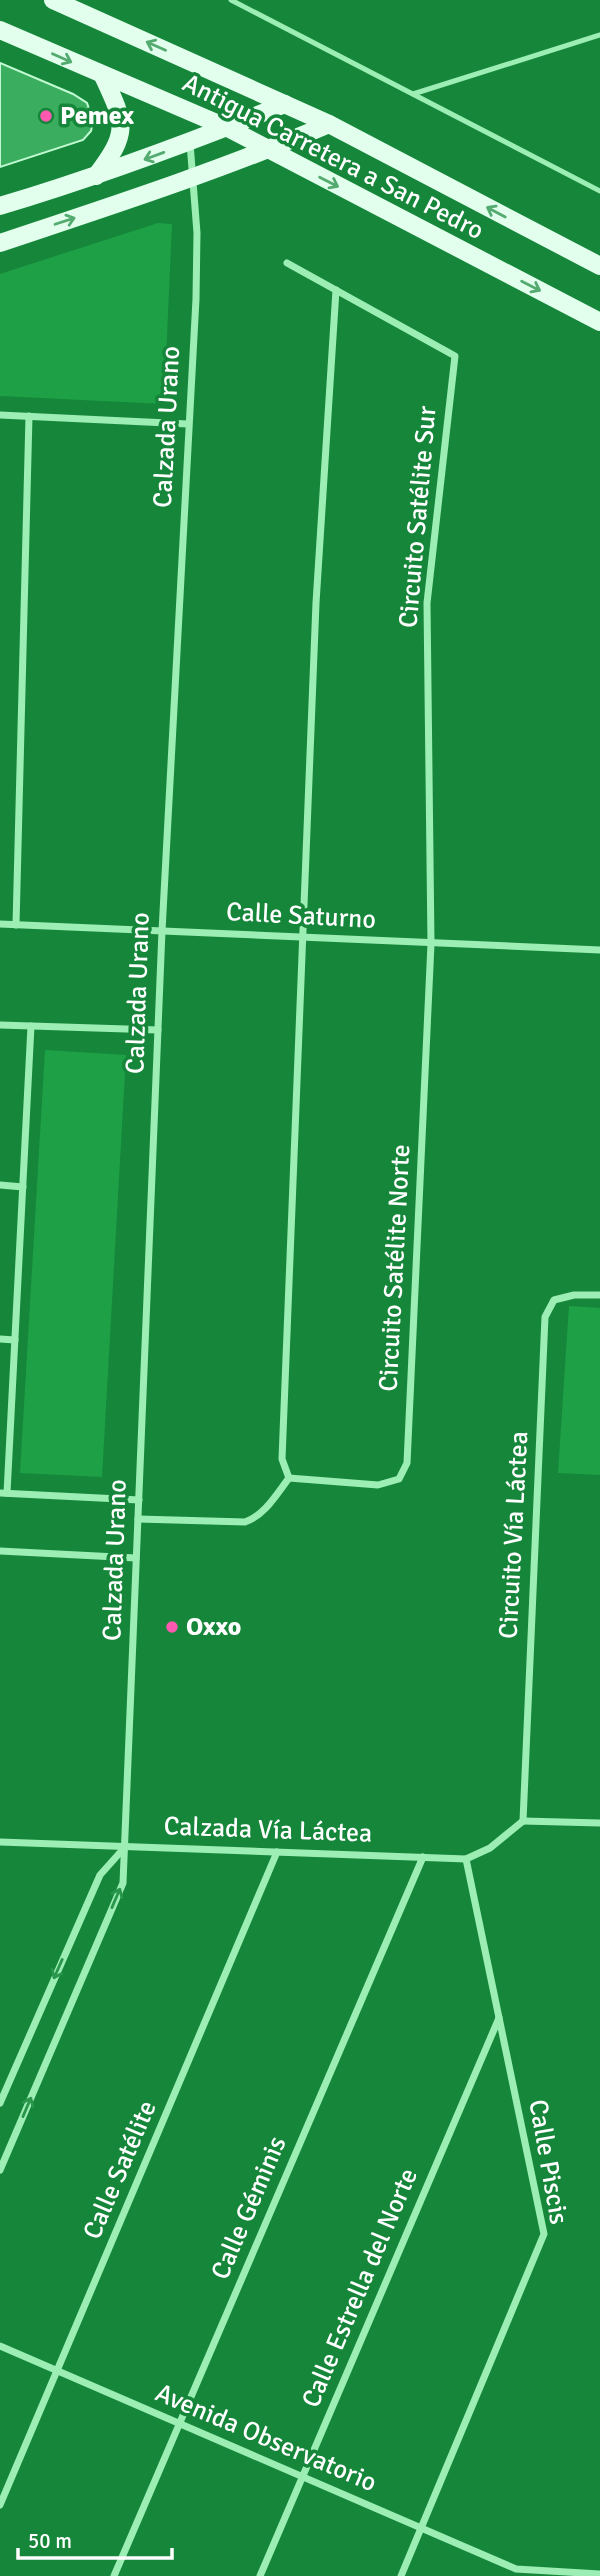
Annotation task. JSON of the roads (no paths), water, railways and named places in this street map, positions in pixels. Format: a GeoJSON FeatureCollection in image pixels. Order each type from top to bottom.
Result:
{"type":"FeatureCollection","features":[{"type":"Feature","properties":{"kind":"main road","name":"Antigua Carretera a San Pedro"},"geometry":{"type":"LineString","coordinates":[[53,0],[329,124],[600,266]]}},
{"type":"Feature","properties":{"kind":"main road","name":"Antigua Carretera a San Pedro"},"geometry":{"type":"LineString","coordinates":[[0,30],[228,128],[600,322]]}},
{"type":"Feature","properties":{"kind":"main road"},"geometry":{"type":"LineString","coordinates":[[95,177],[112,155],[122,132],[121,116],[103,76]]}},
{"type":"Feature","properties":{"kind":"main road"},"geometry":{"type":"LineString","coordinates":[[0,206],[95,177],[190,143],[285,104]]}},
{"type":"Feature","properties":{"kind":"main road"},"geometry":{"type":"LineString","coordinates":[[0,243],[194,178],[329,124]]}},
{"type":"Feature","properties":{"kind":"street","name":"Calzada Urano"},"geometry":{"type":"LineString","coordinates":[[0,2170],[123,1883],[162,931],[196,299],[197,233],[190,143]]}},
{"type":"Feature","properties":{"kind":"street","name":"Circuito Satélite Sur"},"geometry":{"type":"LineString","coordinates":[[287,263],[455,356],[427,603],[431,944]]}},
{"type":"Feature","properties":{"kind":"street"},"geometry":{"type":"LineString","coordinates":[[138,1519],[245,1522],[264,1511],[289,1478],[282,1459],[301,936],[316,603],[336,290]]}},
{"type":"Feature","properties":{"kind":"street"},"geometry":{"type":"LineString","coordinates":[[0,415],[188,424]]}},
{"type":"Feature","properties":{"kind":"street"},"geometry":{"type":"LineString","coordinates":[[16,925],[29,416]]}},
{"type":"Feature","properties":{"kind":"street","name":"Calle Saturno"},"geometry":{"type":"LineString","coordinates":[[0,924],[600,950]]}},
{"type":"Feature","properties":{"kind":"street","name":"Circuito Satélite Norte"},"geometry":{"type":"LineString","coordinates":[[289,1478],[378,1485],[399,1479],[407,1463],[431,944]]}},
{"type":"Feature","properties":{"kind":"street"},"geometry":{"type":"LineString","coordinates":[[0,1024],[158,1030]]}},
{"type":"Feature","properties":{"kind":"street"},"geometry":{"type":"LineString","coordinates":[[31,1026],[15,1340],[4,1493],[139,1500]]}},
{"type":"Feature","properties":{"kind":"street"},"geometry":{"type":"LineString","coordinates":[[0,1185],[23,1187]]}},
{"type":"Feature","properties":{"kind":"street","name":"Circuito Vía Láctea"},"geometry":{"type":"LineString","coordinates":[[523,1821],[545,1317],[554,1300],[574,1295],[600,1296]]}},
{"type":"Feature","properties":{"kind":"street"},"geometry":{"type":"LineString","coordinates":[[0,1339],[15,1340]]}},
{"type":"Feature","properties":{"kind":"street"},"geometry":{"type":"LineString","coordinates":[[0,1551],[136,1558]]}},
{"type":"Feature","properties":{"kind":"street"},"geometry":{"type":"LineString","coordinates":[[466,1859],[490,1848],[523,1821],[600,1823]]}},
{"type":"Feature","properties":{"kind":"street","name":"Calzada Vía Láctea"},"geometry":{"type":"LineString","coordinates":[[0,1842],[466,1859]]}},
{"type":"Feature","properties":{"kind":"street"},"geometry":{"type":"LineString","coordinates":[[0,2103],[100,1875],[125,1846]]}},
{"type":"Feature","properties":{"kind":"street","name":"Calle Satélite"},"geometry":{"type":"LineString","coordinates":[[0,2505],[277,1852]]}},
{"type":"Feature","properties":{"kind":"street","name":"Calle Géminis"},"geometry":{"type":"LineString","coordinates":[[114,2576],[423,1857]]}},
{"type":"Feature","properties":{"kind":"street","name":"Calle Piscis"},"geometry":{"type":"LineString","coordinates":[[401,2576],[544,2234],[466,1859]]}},
{"type":"Feature","properties":{"kind":"street","name":"Calle Estrella del Norte"},"geometry":{"type":"LineString","coordinates":[[260,2576],[499,2018]]}},
{"type":"Feature","properties":{"kind":"street","name":"Avenida Observatorio"},"geometry":{"type":"LineString","coordinates":[[0,2346],[420,2527],[515,2572]]}},
{"type":"Feature","properties":{"kind":"street"},"geometry":{"type":"LineString","coordinates":[[515,2572],[600,2574]]}},
{"type":"Feature","properties":{"kind":"lane"},"geometry":{"type":"LineString","coordinates":[[231,0],[600,191]]}},
{"type":"Feature","properties":{"kind":"lane"},"geometry":{"type":"LineString","coordinates":[[413,94],[600,36]]}},
{"type":"Feature","properties":{"kind":"place","name":"Pemex"},"geometry":{"type":"Point","coordinates":[46,116]}},
{"type":"Feature","properties":{"kind":"place","name":"Oxxo"},"geometry":{"type":"Point","coordinates":[172,1627]}}]}
